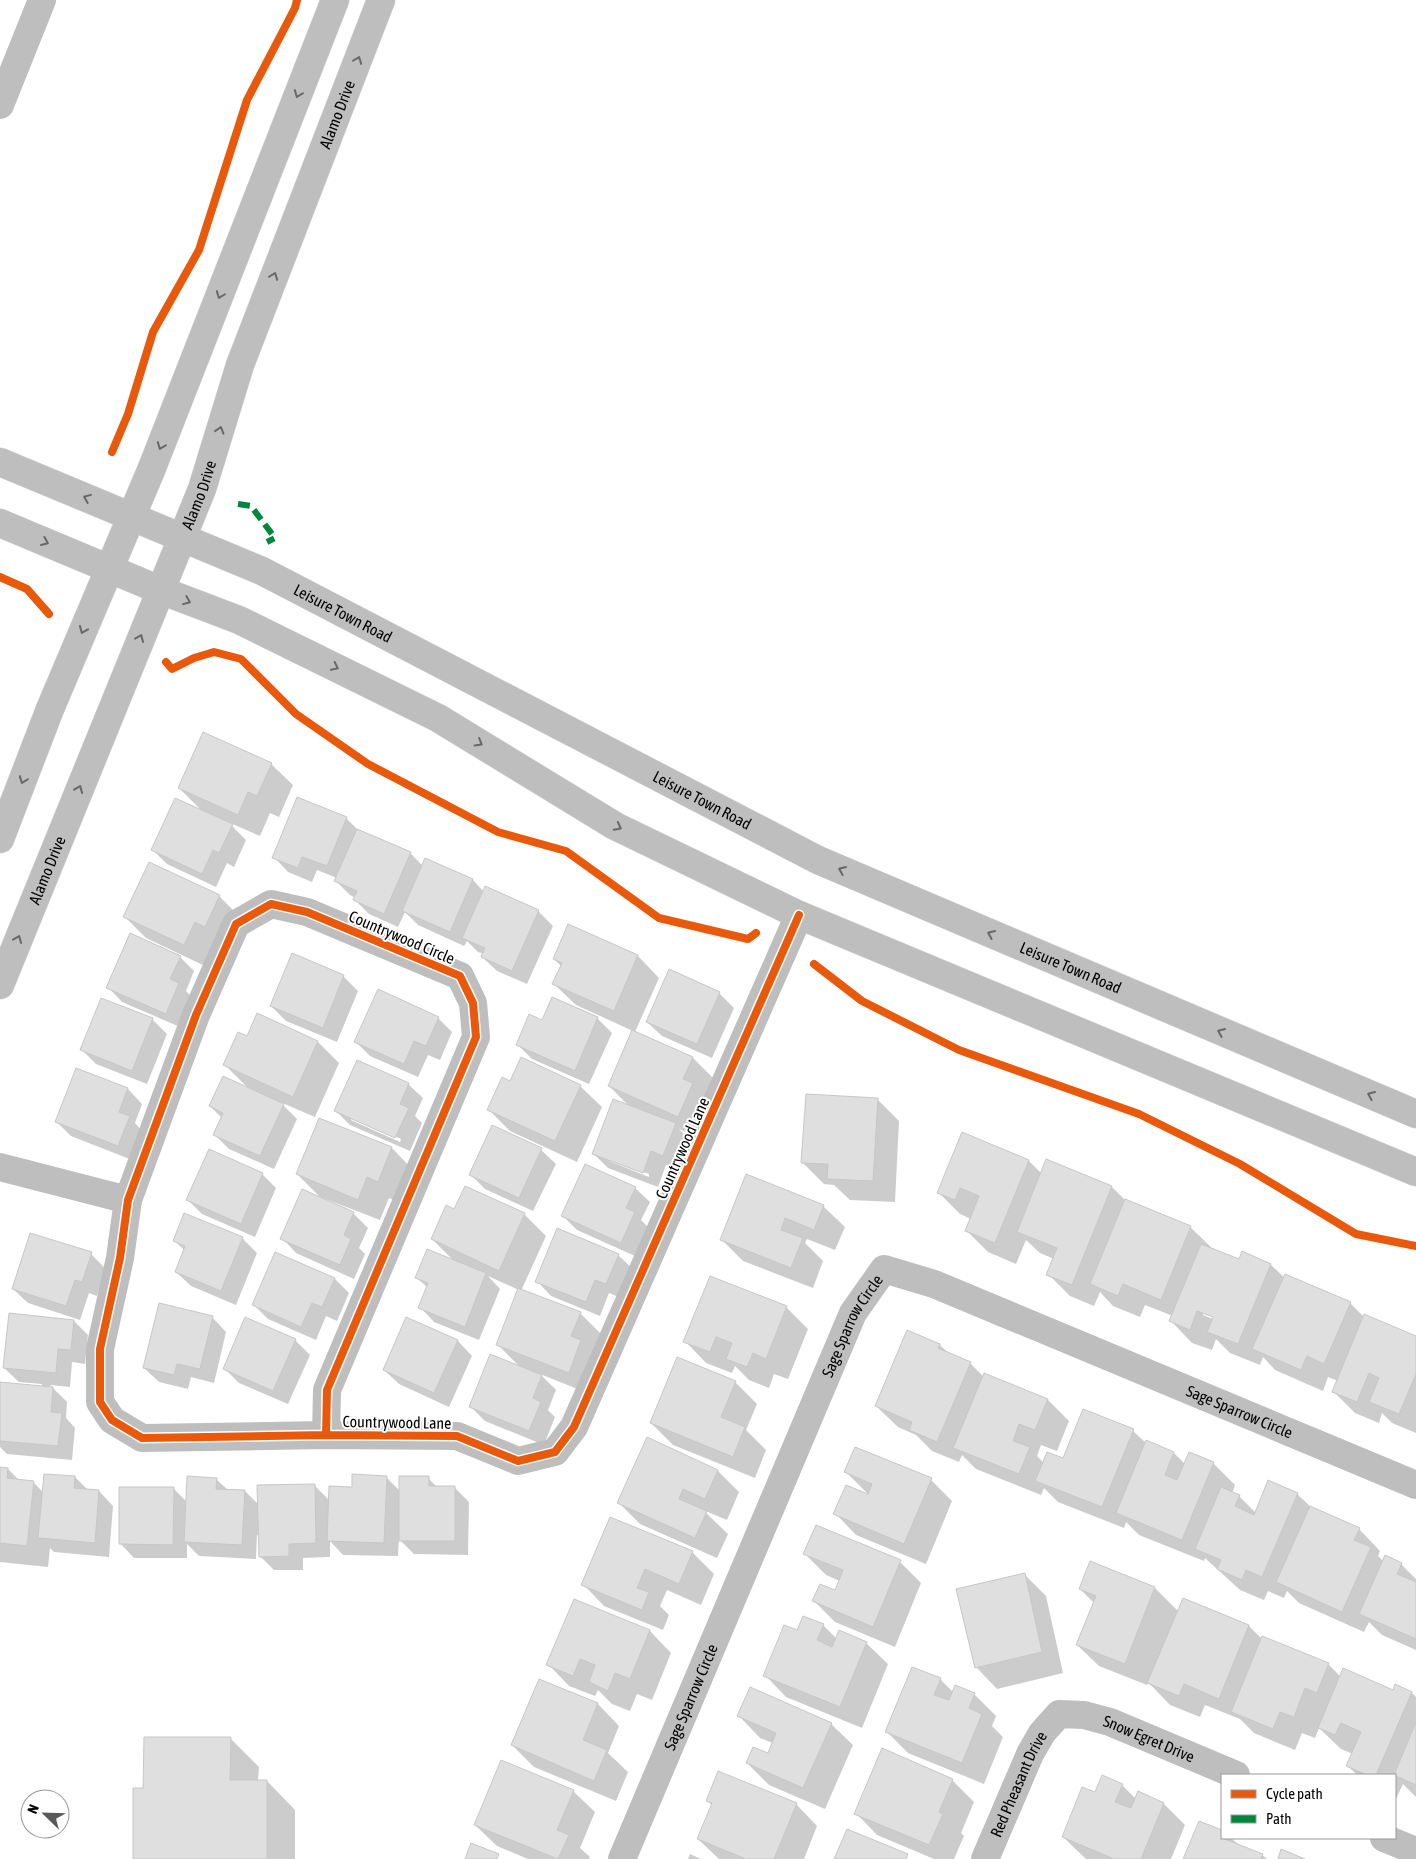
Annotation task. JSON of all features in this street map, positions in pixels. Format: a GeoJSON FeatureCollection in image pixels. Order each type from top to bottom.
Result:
{"type":"FeatureCollection","features":[{"type":"Feature","properties":{"kind":"main road"},"geometry":{"type":"LineString","coordinates":[[0,105],[42,0]]}},
{"type":"Feature","properties":{"kind":"main road"},"geometry":{"type":"LineString","coordinates":[[0,839],[50,709],[152,468],[335,0]]}},
{"type":"Feature","properties":{"kind":"main road","name":"Alamo Drive"},"geometry":{"type":"LineString","coordinates":[[0,985],[202,489],[240,365],[381,0]]}},
{"type":"Feature","properties":{"kind":"main road","name":"Leisure Town Road"},"geometry":{"type":"LineString","coordinates":[[0,462],[262,571],[818,860],[1416,1114]]}},
{"type":"Feature","properties":{"kind":"main road"},"geometry":{"type":"LineString","coordinates":[[0,523],[160,590],[239,620],[438,718],[616,826],[800,915],[1416,1172]]}},
{"type":"Feature","properties":{"kind":"main road","name":"Countrywood Circle"},"geometry":{"type":"LineString","coordinates":[[128,1200],[196,1015],[236,924],[271,904],[307,912],[460,976],[473,1003],[476,1037],[327,1390],[326,1435]]}},
{"type":"Feature","properties":{"kind":"main road","name":"Countrywood Lane"},"geometry":{"type":"LineString","coordinates":[[128,1200],[120,1258],[100,1349],[100,1402],[112,1420],[142,1438],[326,1435],[456,1436],[518,1461],[555,1452],[574,1427],[800,915]]}},
{"type":"Feature","properties":{"kind":"main road"},"geometry":{"type":"LineString","coordinates":[[0,1166],[128,1200]]}},
{"type":"Feature","properties":{"kind":"main road","name":"Sage Sparrow Circle"},"geometry":{"type":"LineString","coordinates":[[622,1859],[853,1313],[884,1269],[934,1284],[1416,1485]]}},
{"type":"Feature","properties":{"kind":"main road","name":"Snow Egret Drive"},"geometry":{"type":"LineString","coordinates":[[1059,1714],[1084,1715],[1110,1722],[1234,1774]]}},
{"type":"Feature","properties":{"kind":"main road","name":"Red Pheasant Drive"},"geometry":{"type":"LineString","coordinates":[[985,1859],[1030,1754],[1042,1733],[1059,1714]]}},
{"type":"Feature","properties":{"kind":"main road"},"geometry":{"type":"LineString","coordinates":[[1386,1839],[1416,1851]]}},
{"type":"Feature","properties":{"kind":"building"},"geometry":{"type":"Polygon","coordinates":[[[203,732],[272,763],[257,796],[248,792],[238,815],[178,788],[203,732]]]}},
{"type":"Feature","properties":{"kind":"building"},"geometry":{"type":"Polygon","coordinates":[[[297,797],[347,817],[327,866],[302,857],[298,868],[272,858],[297,797]]]}},
{"type":"Feature","properties":{"kind":"building"},"geometry":{"type":"Polygon","coordinates":[[[175,798],[233,824],[219,853],[213,850],[202,874],[151,850],[175,798]]]}},
{"type":"Feature","properties":{"kind":"building"},"geometry":{"type":"Polygon","coordinates":[[[357,829],[411,852],[384,914],[353,900],[357,891],[334,881],[357,829]]]}},
{"type":"Feature","properties":{"kind":"building"},"geometry":{"type":"Polygon","coordinates":[[[425,858],[473,879],[450,932],[402,911],[425,858]]]}},
{"type":"Feature","properties":{"kind":"building"},"geometry":{"type":"Polygon","coordinates":[[[149,862],[220,895],[205,927],[195,922],[184,945],[123,917],[149,862]]]}},
{"type":"Feature","properties":{"kind":"building"},"geometry":{"type":"Polygon","coordinates":[[[485,886],[539,910],[512,971],[481,957],[485,948],[462,938],[485,886]]]}},
{"type":"Feature","properties":{"kind":"building"},"geometry":{"type":"Polygon","coordinates":[[[568,924],[638,955],[614,1011],[552,984],[562,963],[553,959],[568,924]]]}},
{"type":"Feature","properties":{"kind":"building"},"geometry":{"type":"Polygon","coordinates":[[[130,933],[181,956],[170,979],[179,983],[166,1014],[106,988],[130,933]]]}},
{"type":"Feature","properties":{"kind":"building"},"geometry":{"type":"Polygon","coordinates":[[[292,953],[344,975],[323,1028],[270,1006],[292,953]]]}},
{"type":"Feature","properties":{"kind":"building"},"geometry":{"type":"Polygon","coordinates":[[[669,969],[720,992],[697,1044],[646,1022],[669,969]]]}},
{"type":"Feature","properties":{"kind":"building"},"geometry":{"type":"Polygon","coordinates":[[[378,989],[439,1017],[426,1046],[414,1041],[404,1064],[354,1042],[378,989]]]}},
{"type":"Feature","properties":{"kind":"building"},"geometry":{"type":"Polygon","coordinates":[[[552,997],[598,1017],[575,1071],[516,1045],[529,1014],[542,1020],[552,997]]]}},
{"type":"Feature","properties":{"kind":"building"},"geometry":{"type":"Polygon","coordinates":[[[101,998],[153,1018],[132,1071],[80,1050],[101,998]]]}},
{"type":"Feature","properties":{"kind":"building"},"geometry":{"type":"Polygon","coordinates":[[[257,1013],[318,1041],[293,1097],[223,1065],[238,1032],[247,1036],[257,1013]]]}},
{"type":"Feature","properties":{"kind":"building"},"geometry":{"type":"Polygon","coordinates":[[[632,1030],[693,1057],[683,1079],[693,1083],[678,1117],[608,1086],[632,1030]]]}},
{"type":"Feature","properties":{"kind":"building"},"geometry":{"type":"Polygon","coordinates":[[[521,1057],[581,1085],[555,1141],[487,1110],[502,1077],[510,1081],[521,1057]]]}},
{"type":"Feature","properties":{"kind":"building"},"geometry":{"type":"Polygon","coordinates":[[[357,1060],[409,1083],[400,1104],[409,1108],[395,1138],[334,1111],[357,1060]]]}},
{"type":"Feature","properties":{"kind":"building"},"geometry":{"type":"Polygon","coordinates":[[[76,1068],[128,1088],[119,1112],[130,1116],[118,1146],[55,1122],[76,1068]]]}},
{"type":"Feature","properties":{"kind":"building"},"geometry":{"type":"Polygon","coordinates":[[[223,1076],[284,1104],[260,1156],[213,1135],[223,1113],[209,1106],[223,1076]]]}},
{"type":"Feature","properties":{"kind":"building"},"geometry":{"type":"Polygon","coordinates":[[[806,1094],[878,1098],[873,1181],[827,1179],[828,1164],[801,1163],[806,1094]]]}},
{"type":"Feature","properties":{"kind":"building"},"geometry":{"type":"Polygon","coordinates":[[[613,1099],[676,1123],[663,1156],[651,1151],[643,1173],[592,1154],[613,1099]]]}},
{"type":"Feature","properties":{"kind":"building"},"geometry":{"type":"Polygon","coordinates":[[[319,1118],[392,1147],[378,1182],[367,1177],[358,1200],[296,1174],[319,1118]]]}},
{"type":"Feature","properties":{"kind":"building"},"geometry":{"type":"Polygon","coordinates":[[[492,1125],[542,1148],[519,1198],[469,1175],[492,1125]]]}},
{"type":"Feature","properties":{"kind":"building"},"geometry":{"type":"Polygon","coordinates":[[[962,1132],[1029,1160],[995,1243],[965,1231],[979,1196],[960,1188],[955,1200],[937,1193],[962,1132]]]}},
{"type":"Feature","properties":{"kind":"building"},"geometry":{"type":"Polygon","coordinates":[[[209,1149],[263,1173],[241,1224],[186,1200],[209,1149]]]}},
{"type":"Feature","properties":{"kind":"building"},"geometry":{"type":"Polygon","coordinates":[[[1046,1159],[1112,1186],[1072,1285],[1046,1275],[1057,1248],[1017,1232],[1046,1159]]]}},
{"type":"Feature","properties":{"kind":"building"},"geometry":{"type":"Polygon","coordinates":[[[585,1164],[636,1187],[626,1208],[635,1212],[621,1243],[561,1216],[585,1164]]]}},
{"type":"Feature","properties":{"kind":"building"},"geometry":{"type":"Polygon","coordinates":[[[746,1174],[824,1205],[814,1230],[785,1218],[781,1230],[803,1238],[791,1268],[720,1240],[746,1174]]]}},
{"type":"Feature","properties":{"kind":"building"},"geometry":{"type":"Polygon","coordinates":[[[465,1186],[525,1213],[499,1271],[431,1239],[446,1205],[454,1209],[465,1186]]]}},
{"type":"Feature","properties":{"kind":"building"},"geometry":{"type":"Polygon","coordinates":[[[302,1189],[354,1212],[344,1235],[351,1239],[340,1265],[280,1239],[302,1189]]]}},
{"type":"Feature","properties":{"kind":"building"},"geometry":{"type":"Polygon","coordinates":[[[1125,1199],[1191,1226],[1161,1300],[1123,1284],[1118,1296],[1090,1284],[1125,1199]]]}},
{"type":"Feature","properties":{"kind":"building"},"geometry":{"type":"Polygon","coordinates":[[[184,1213],[243,1237],[221,1291],[175,1272],[185,1246],[173,1241],[184,1213]]]}},
{"type":"Feature","properties":{"kind":"building"},"geometry":{"type":"Polygon","coordinates":[[[557,1228],[619,1254],[606,1284],[595,1280],[586,1302],[535,1282],[557,1228]]]}},
{"type":"Feature","properties":{"kind":"building"},"geometry":{"type":"Polygon","coordinates":[[[30,1233],[92,1252],[82,1282],[75,1280],[66,1306],[12,1289],[30,1233]]]}},
{"type":"Feature","properties":{"kind":"building"},"geometry":{"type":"Polygon","coordinates":[[[1201,1244],[1239,1259],[1242,1251],[1271,1264],[1238,1344],[1207,1332],[1213,1317],[1197,1311],[1190,1330],[1169,1321],[1201,1244]]]}},
{"type":"Feature","properties":{"kind":"building"},"geometry":{"type":"Polygon","coordinates":[[[427,1249],[486,1273],[465,1327],[418,1308],[428,1283],[415,1278],[427,1249]]]}},
{"type":"Feature","properties":{"kind":"building"},"geometry":{"type":"Polygon","coordinates":[[[275,1252],[335,1278],[322,1307],[312,1303],[301,1327],[252,1305],[275,1252]]]}},
{"type":"Feature","properties":{"kind":"building"},"geometry":{"type":"Polygon","coordinates":[[[1285,1274],[1351,1302],[1324,1364],[1307,1356],[1301,1370],[1252,1349],[1285,1274]]]}},
{"type":"Feature","properties":{"kind":"building"},"geometry":{"type":"Polygon","coordinates":[[[710,1276],[787,1306],[766,1359],[753,1353],[747,1367],[726,1359],[732,1343],[716,1337],[710,1352],[683,1342],[710,1276]]]}},
{"type":"Feature","properties":{"kind":"building"},"geometry":{"type":"Polygon","coordinates":[[[518,1288],[581,1312],[571,1336],[581,1340],[569,1373],[496,1345],[518,1288]]]}},
{"type":"Feature","properties":{"kind":"building"},"geometry":{"type":"Polygon","coordinates":[[[159,1303],[213,1316],[200,1369],[177,1364],[174,1375],[143,1368],[159,1303]]]}},
{"type":"Feature","properties":{"kind":"building"},"geometry":{"type":"Polygon","coordinates":[[[9,1313],[74,1320],[71,1350],[58,1349],[56,1373],[3,1368],[9,1313]]]}},
{"type":"Feature","properties":{"kind":"building"},"geometry":{"type":"Polygon","coordinates":[[[1364,1314],[1416,1336],[1416,1374],[1399,1414],[1369,1402],[1379,1378],[1369,1373],[1357,1402],[1332,1392],[1364,1314]]]}},
{"type":"Feature","properties":{"kind":"building"},"geometry":{"type":"Polygon","coordinates":[[[245,1317],[296,1339],[273,1391],[223,1369],[245,1317]]]}},
{"type":"Feature","properties":{"kind":"building"},"geometry":{"type":"Polygon","coordinates":[[[406,1317],[458,1340],[434,1393],[383,1370],[406,1317]]]}},
{"type":"Feature","properties":{"kind":"building"},"geometry":{"type":"Polygon","coordinates":[[[907,1330],[940,1344],[938,1348],[971,1362],[937,1442],[909,1430],[912,1422],[875,1406],[907,1330]]]}},
{"type":"Feature","properties":{"kind":"building"},"geometry":{"type":"Polygon","coordinates":[[[490,1354],[542,1375],[533,1398],[541,1402],[529,1431],[469,1407],[490,1354]]]}},
{"type":"Feature","properties":{"kind":"building"},"geometry":{"type":"Polygon","coordinates":[[[677,1357],[736,1381],[721,1417],[745,1427],[733,1457],[650,1423],[677,1357]]]}},
{"type":"Feature","properties":{"kind":"building"},"geometry":{"type":"Polygon","coordinates":[[[984,1373],[1048,1399],[1035,1430],[1019,1424],[1013,1441],[1030,1447],[1019,1474],[953,1448],[984,1373]]]}},
{"type":"Feature","properties":{"kind":"building"},"geometry":{"type":"Polygon","coordinates":[[[0,1382],[53,1387],[51,1412],[62,1413],[58,1446],[0,1441],[0,1382]]]}},
{"type":"Feature","properties":{"kind":"building"},"geometry":{"type":"Polygon","coordinates":[[[1083,1409],[1134,1429],[1102,1507],[1035,1481],[1047,1452],[1063,1458],[1083,1409]]]}},
{"type":"Feature","properties":{"kind":"building"},"geometry":{"type":"Polygon","coordinates":[[[647,1437],[718,1470],[705,1499],[683,1489],[679,1499],[707,1511],[695,1538],[617,1503],[647,1437]]]}},
{"type":"Feature","properties":{"kind":"building"},"geometry":{"type":"Polygon","coordinates":[[[1146,1440],[1174,1452],[1165,1475],[1177,1480],[1189,1452],[1214,1462],[1182,1540],[1116,1513],[1146,1440]]]}},
{"type":"Feature","properties":{"kind":"building"},"geometry":{"type":"Polygon","coordinates":[[[855,1447],[932,1478],[904,1544],[833,1514],[846,1485],[868,1494],[872,1484],[844,1472],[855,1447]]]}},
{"type":"Feature","properties":{"kind":"building"},"geometry":{"type":"Polygon","coordinates":[[[0,1467],[8,1468],[7,1478],[34,1481],[27,1546],[0,1543],[0,1467]]]}},
{"type":"Feature","properties":{"kind":"building"},"geometry":{"type":"Polygon","coordinates":[[[44,1474],[75,1476],[74,1488],[99,1490],[95,1543],[38,1538],[44,1474]]]}},
{"type":"Feature","properties":{"kind":"building"},"geometry":{"type":"Polygon","coordinates":[[[352,1474],[387,1476],[384,1543],[327,1541],[329,1486],[352,1487],[352,1474]]]}},
{"type":"Feature","properties":{"kind":"building"},"geometry":{"type":"Polygon","coordinates":[[[187,1476],[217,1478],[216,1489],[245,1490],[242,1545],[184,1542],[187,1476]]]}},
{"type":"Feature","properties":{"kind":"building"},"geometry":{"type":"Polygon","coordinates":[[[399,1476],[429,1476],[429,1486],[455,1486],[455,1541],[399,1541],[399,1476]]]}},
{"type":"Feature","properties":{"kind":"building"},"geometry":{"type":"Polygon","coordinates":[[[1268,1480],[1298,1493],[1262,1577],[1246,1570],[1242,1580],[1217,1569],[1221,1560],[1195,1549],[1221,1487],[1240,1495],[1235,1506],[1254,1515],[1268,1480]]]}},
{"type":"Feature","properties":{"kind":"building"},"geometry":{"type":"Polygon","coordinates":[[[315,1484],[316,1543],[289,1544],[289,1556],[259,1557],[257,1485],[315,1484]]]}},
{"type":"Feature","properties":{"kind":"building"},"geometry":{"type":"Polygon","coordinates":[[[119,1487],[174,1487],[173,1545],[119,1544],[119,1487]]]}},
{"type":"Feature","properties":{"kind":"building"},"geometry":{"type":"Polygon","coordinates":[[[1310,1506],[1360,1528],[1354,1540],[1371,1547],[1342,1612],[1276,1582],[1310,1506]]]}},
{"type":"Feature","properties":{"kind":"building"},"geometry":{"type":"Polygon","coordinates":[[[610,1517],[693,1551],[679,1584],[645,1569],[637,1588],[649,1592],[642,1610],[581,1585],[610,1517]]]}},
{"type":"Feature","properties":{"kind":"building"},"geometry":{"type":"Polygon","coordinates":[[[816,1525],[901,1560],[873,1627],[812,1601],[820,1584],[835,1590],[843,1570],[803,1554],[816,1525]]]}},
{"type":"Feature","properties":{"kind":"building"},"geometry":{"type":"Polygon","coordinates":[[[1385,1555],[1402,1563],[1397,1574],[1416,1582],[1416,1639],[1359,1614],[1385,1555]]]}},
{"type":"Feature","properties":{"kind":"building"},"geometry":{"type":"Polygon","coordinates":[[[1090,1561],[1155,1587],[1125,1664],[1076,1645],[1096,1596],[1079,1589],[1090,1561]]]}},
{"type":"Feature","properties":{"kind":"building"},"geometry":{"type":"Polygon","coordinates":[[[1025,1573],[1042,1652],[975,1668],[956,1589],[1025,1573]]]}},
{"type":"Feature","properties":{"kind":"building"},"geometry":{"type":"Polygon","coordinates":[[[1183,1598],[1249,1625],[1219,1699],[1184,1684],[1179,1696],[1147,1683],[1183,1598]]]}},
{"type":"Feature","properties":{"kind":"building"},"geometry":{"type":"Polygon","coordinates":[[[574,1599],[650,1630],[630,1679],[615,1673],[608,1691],[589,1682],[595,1665],[580,1659],[573,1676],[546,1665],[574,1599]]]}},
{"type":"Feature","properties":{"kind":"building"},"geometry":{"type":"Polygon","coordinates":[[[803,1616],[824,1624],[817,1640],[832,1647],[839,1630],[867,1642],[840,1707],[763,1676],[784,1625],[797,1630],[803,1616]]]}},
{"type":"Feature","properties":{"kind":"building"},"geometry":{"type":"Polygon","coordinates":[[[1262,1636],[1329,1663],[1317,1693],[1305,1688],[1294,1717],[1280,1712],[1273,1729],[1231,1712],[1262,1636]]]}},
{"type":"Feature","properties":{"kind":"building"},"geometry":{"type":"Polygon","coordinates":[[[912,1667],[941,1678],[934,1695],[949,1700],[955,1685],[975,1693],[969,1708],[982,1714],[962,1763],[885,1732],[912,1667]]]}},
{"type":"Feature","properties":{"kind":"building"},"geometry":{"type":"Polygon","coordinates":[[[1343,1668],[1393,1690],[1395,1684],[1412,1692],[1376,1774],[1365,1774],[1346,1766],[1361,1732],[1341,1723],[1335,1735],[1318,1728],[1343,1668]]]}},
{"type":"Feature","properties":{"kind":"building"},"geometry":{"type":"Polygon","coordinates":[[[539,1679],[598,1703],[583,1740],[607,1750],[594,1781],[511,1745],[539,1679]]]}},
{"type":"Feature","properties":{"kind":"building"},"geometry":{"type":"Polygon","coordinates":[[[750,1687],[832,1723],[803,1788],[746,1763],[753,1747],[768,1753],[776,1733],[737,1716],[750,1687]]]}},
{"type":"Feature","properties":{"kind":"building"},"geometry":{"type":"Polygon","coordinates":[[[1416,1722],[1416,1785],[1394,1774],[1416,1722]]]}},
{"type":"Feature","properties":{"kind":"building"},"geometry":{"type":"Polygon","coordinates":[[[144,1737],[231,1737],[230,1780],[267,1780],[267,1859],[133,1859],[133,1788],[143,1788],[144,1737]]]}},
{"type":"Feature","properties":{"kind":"building"},"geometry":{"type":"Polygon","coordinates":[[[882,1748],[953,1779],[939,1812],[943,1814],[929,1845],[854,1814],[882,1748]]]}},
{"type":"Feature","properties":{"kind":"building"},"geometry":{"type":"Polygon","coordinates":[[[501,1760],[574,1790],[557,1830],[569,1835],[558,1859],[474,1825],[501,1760]]]}},
{"type":"Feature","properties":{"kind":"building"},"geometry":{"type":"Polygon","coordinates":[[[718,1771],[797,1803],[774,1859],[746,1859],[697,1839],[712,1803],[706,1801],[718,1771]]]}},
{"type":"Feature","properties":{"kind":"building"},"geometry":{"type":"Polygon","coordinates":[[[1102,1775],[1123,1784],[1115,1802],[1131,1808],[1138,1791],[1164,1803],[1141,1859],[1114,1859],[1062,1837],[1082,1787],[1095,1792],[1102,1775]]]}},
{"type":"Feature","properties":{"kind":"building"},"geometry":{"type":"Polygon","coordinates":[[[1199,1821],[1221,1830],[1221,1839],[1263,1854],[1261,1859],[1183,1859],[1199,1821]]]}},
{"type":"Feature","properties":{"kind":"building"},"geometry":{"type":"Polygon","coordinates":[[[847,1829],[908,1854],[906,1859],[834,1859],[847,1829]]]}},
{"type":"Feature","properties":{"kind":"building"},"geometry":{"type":"Polygon","coordinates":[[[471,1843],[499,1854],[497,1859],[465,1859],[471,1843]]]}},
{"type":"Feature","properties":{"kind":"building"},"geometry":{"type":"Polygon","coordinates":[[[1281,1849],[1305,1859],[1278,1859],[1281,1849]]]}},
{"type":"Feature","properties":{"kind":"marked path"},"geometry":{"type":"LineString","coordinates":[[238,504],[251,506],[275,538],[267,542]]}},
{"type":"Feature","properties":{"kind":"cycle path"},"geometry":{"type":"LineString","coordinates":[[112,452],[128,414],[153,332],[199,250],[247,100],[295,8],[297,0]]}},
{"type":"Feature","properties":{"kind":"cycle path"},"geometry":{"type":"LineString","coordinates":[[0,577],[27,589],[49,614]]}},
{"type":"Feature","properties":{"kind":"cycle path"},"geometry":{"type":"LineString","coordinates":[[166,662],[172,669],[194,658],[214,652],[241,659],[296,714],[368,764],[498,832],[566,851],[659,918],[748,939],[756,933]]}},
{"type":"Feature","properties":{"kind":"cycle path"},"geometry":{"type":"LineString","coordinates":[[326,1435],[327,1390],[476,1037],[473,1003],[460,976],[307,912],[271,904],[236,924],[196,1015],[128,1200],[120,1258],[100,1349],[100,1402],[112,1420],[142,1438],[326,1435],[457,1436],[518,1461],[555,1452],[574,1427],[799,915]]}},
{"type":"Feature","properties":{"kind":"cycle path"},"geometry":{"type":"LineString","coordinates":[[814,964],[862,1001],[959,1050],[1139,1114],[1240,1164],[1356,1234],[1416,1246]]}}]}
